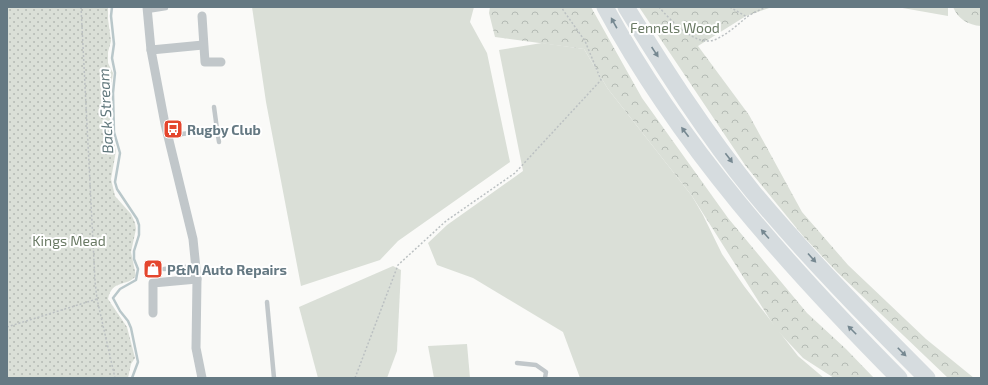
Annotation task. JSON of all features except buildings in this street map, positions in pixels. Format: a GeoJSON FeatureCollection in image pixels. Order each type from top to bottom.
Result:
{"type":"FeatureCollection","features":[{"type":"Feature","properties":{"kind":"highway"},"geometry":{"type":"LineString","coordinates":[[605,7],[642,71],[682,128],[748,214],[804,279],[899,378]]}},
{"type":"Feature","properties":{"kind":"highway"},"geometry":{"type":"LineString","coordinates":[[626,7],[706,129],[753,192],[847,298],[927,378]]}},
{"type":"Feature","properties":{"kind":"street"},"geometry":{"type":"LineString","coordinates":[[147,9],[151,50],[168,136],[193,239],[197,279],[196,348],[202,378]]}},
{"type":"Feature","properties":{"kind":"street"},"geometry":{"type":"LineString","coordinates":[[202,16],[205,62],[220,62]]}},
{"type":"Feature","properties":{"kind":"street"},"geometry":{"type":"LineString","coordinates":[[151,50],[204,45]]}},
{"type":"Feature","properties":{"kind":"street"},"geometry":{"type":"LineString","coordinates":[[153,313],[153,283],[197,279]]}},
{"type":"Feature","properties":{"kind":"lane"},"geometry":{"type":"LineString","coordinates":[[147,9],[166,8]]}},
{"type":"Feature","properties":{"kind":"lane"},"geometry":{"type":"LineString","coordinates":[[214,107],[219,142]]}},
{"type":"Feature","properties":{"kind":"lane"},"geometry":{"type":"LineString","coordinates":[[168,136],[217,129]]}},
{"type":"Feature","properties":{"kind":"lane"},"geometry":{"type":"LineString","coordinates":[[164,269],[196,266]]}},
{"type":"Feature","properties":{"kind":"lane"},"geometry":{"type":"LineString","coordinates":[[267,302],[274,378]]}},
{"type":"Feature","properties":{"kind":"lane"},"geometry":{"type":"LineString","coordinates":[[517,363],[536,365],[546,372],[545,378]]}},
{"type":"Feature","properties":{"kind":"path"},"geometry":{"type":"LineString","coordinates":[[81,7],[97,299],[115,378]]}},
{"type":"Feature","properties":{"kind":"path"},"geometry":{"type":"LineString","coordinates":[[355,378],[398,265],[446,221],[515,173],[601,80],[585,41],[561,7]]}},
{"type":"Feature","properties":{"kind":"path"},"geometry":{"type":"LineString","coordinates":[[658,7],[682,30],[700,39],[713,41],[738,26],[747,17],[766,7]]}},
{"type":"Feature","properties":{"kind":"path"},"geometry":{"type":"LineString","coordinates":[[730,7],[747,17]]}},
{"type":"Feature","properties":{"kind":"path"},"geometry":{"type":"LineString","coordinates":[[7,327],[97,299]]}},
{"type":"Feature","properties":{"kind":"green space","name":"Kings Mead"},"geometry":{"type":"Polygon","coordinates":[[[7,7],[108,7],[111,41],[108,52],[108,63],[113,73],[110,93],[110,129],[116,151],[111,179],[115,196],[131,214],[136,229],[131,252],[136,276],[116,286],[110,293],[108,299],[127,327],[135,358],[131,364],[128,378],[7,378],[7,7]]]}},
{"type":"Feature","properties":{"kind":"green space"},"geometry":{"type":"Polygon","coordinates":[[[252,7],[474,7],[470,22],[487,53],[510,162],[398,241],[380,260],[301,286],[266,102],[252,7]]]}},
{"type":"Feature","properties":{"kind":"green space"},"geometry":{"type":"Polygon","coordinates":[[[490,7],[591,7],[642,98],[728,218],[807,313],[846,349],[874,378],[834,378],[803,358],[776,329],[692,196],[608,89],[584,49],[495,37],[489,13],[490,7]]]}},
{"type":"Feature","properties":{"kind":"green space","name":"Fennels Wood"},"geometry":{"type":"Polygon","coordinates":[[[639,7],[772,7],[746,16],[698,46],[749,115],[802,212],[848,265],[926,339],[974,378],[948,378],[837,272],[803,236],[745,165],[639,7]]]}},
{"type":"Feature","properties":{"kind":"green space"},"geometry":{"type":"Polygon","coordinates":[[[897,7],[948,7],[948,16],[897,7]]]}},
{"type":"Feature","properties":{"kind":"green space"},"geometry":{"type":"Polygon","coordinates":[[[953,7],[981,7],[981,26],[964,21],[953,7]]]}},
{"type":"Feature","properties":{"kind":"green space"},"geometry":{"type":"Polygon","coordinates":[[[542,43],[584,49],[608,89],[692,196],[722,254],[744,286],[798,356],[824,378],[580,378],[563,332],[473,278],[437,265],[428,243],[447,225],[523,171],[499,50],[542,43]]]}},
{"type":"Feature","properties":{"kind":"green space"},"geometry":{"type":"Polygon","coordinates":[[[393,266],[401,270],[397,351],[387,378],[318,378],[299,307],[393,266]]]}},
{"type":"Feature","properties":{"kind":"green space"},"geometry":{"type":"Polygon","coordinates":[[[467,344],[470,378],[434,378],[428,346],[467,344]]]}},
{"type":"Feature","properties":{"kind":"waterway","name":"Back Stream"},"geometry":{"type":"LineString","coordinates":[[112,7],[111,16],[114,44],[112,58],[115,73],[113,93],[114,132],[120,153],[115,182],[117,189],[137,219],[139,225],[139,235],[134,251],[134,259],[138,269],[136,280],[120,289],[113,298],[131,328],[138,362],[132,378]]}},
{"type":"Feature","properties":{"kind":"place","name":"Rugby Club"},"geometry":{"type":"Point","coordinates":[173,129]}},
{"type":"Feature","properties":{"kind":"place","name":"P&M Auto Repairs"},"geometry":{"type":"Point","coordinates":[153,269]}}]}
